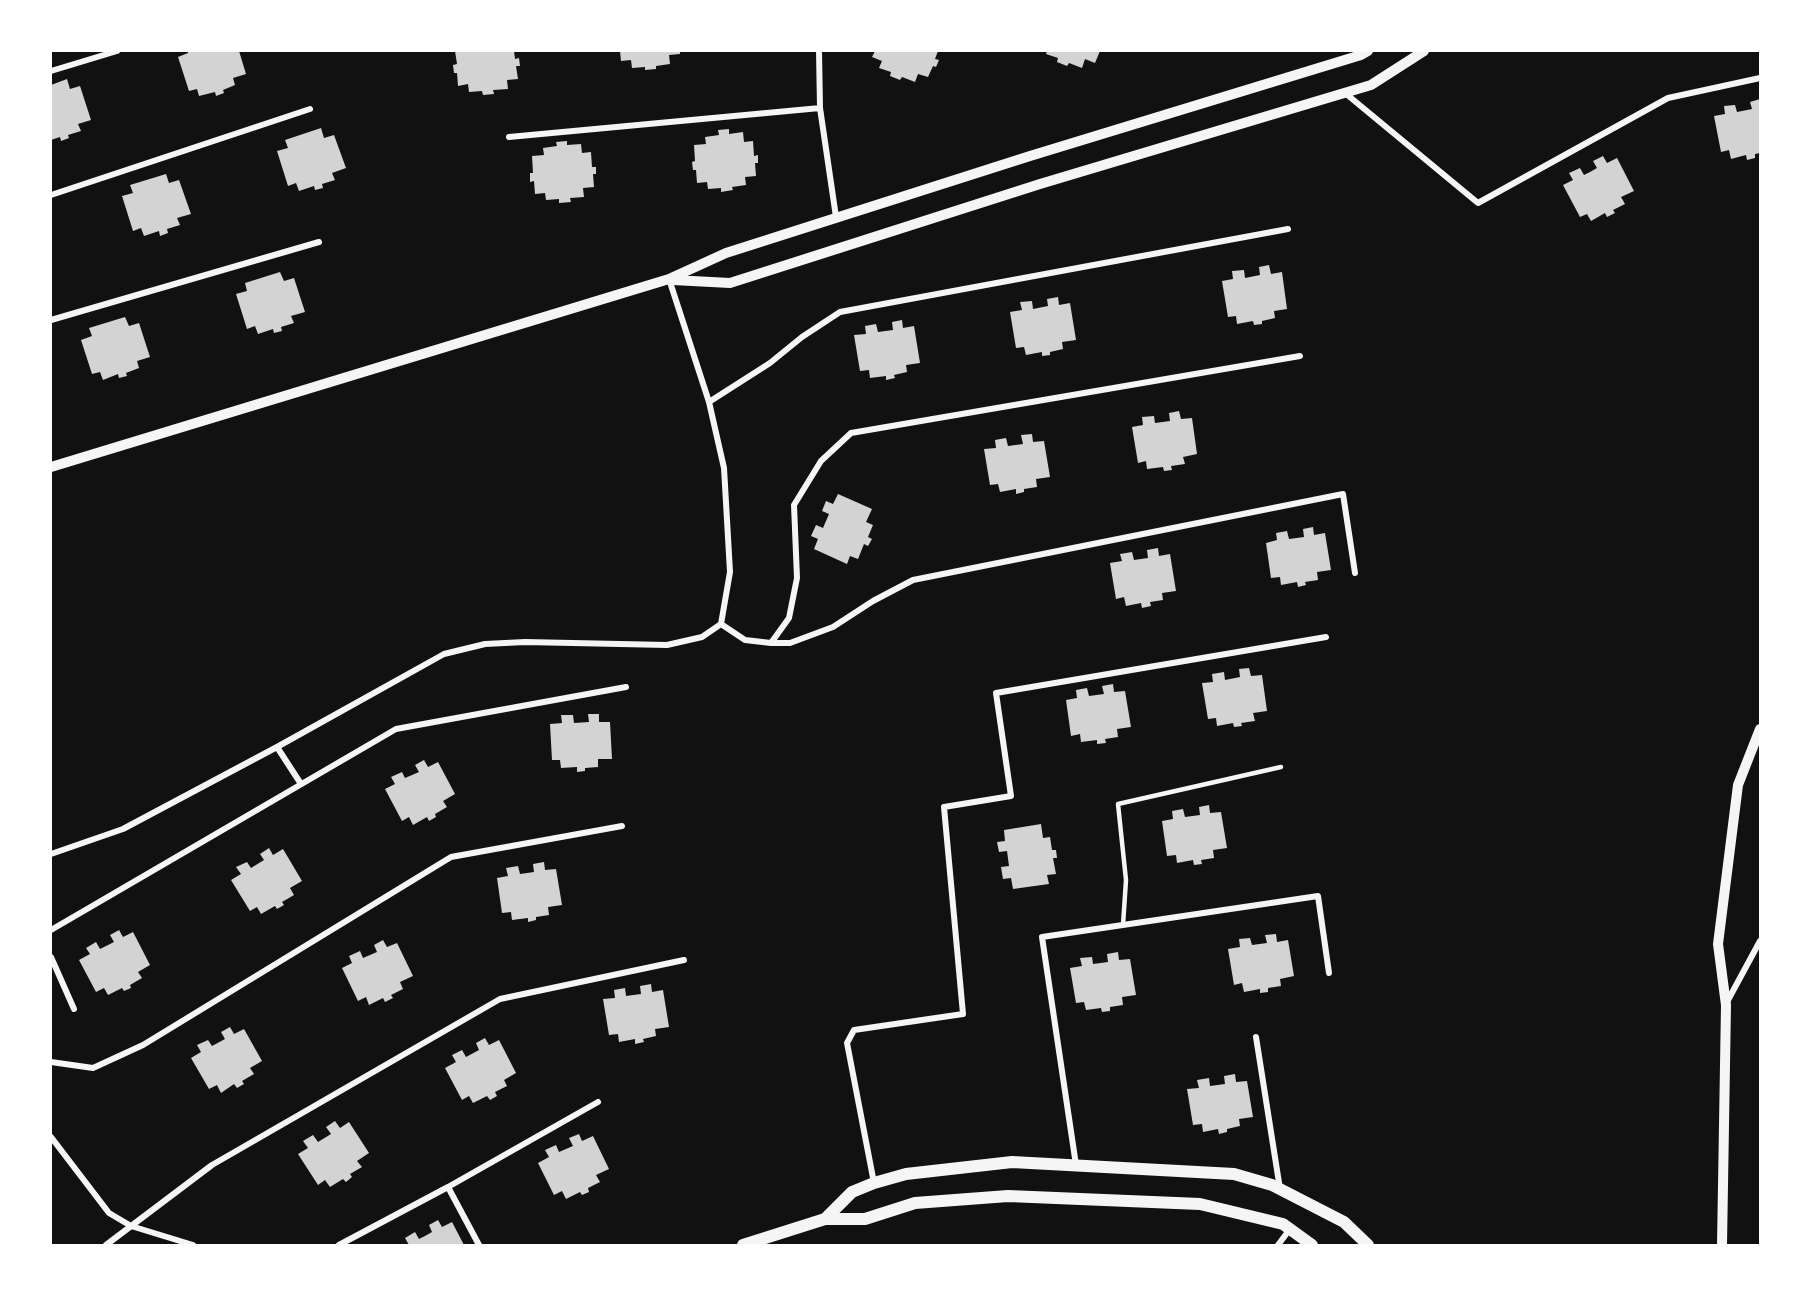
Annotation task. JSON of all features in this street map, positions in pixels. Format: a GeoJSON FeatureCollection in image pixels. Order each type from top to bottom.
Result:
{"type":"FeatureCollection","features":[{"type":"Feature","properties":{"kind":"main road"},"geometry":{"type":"LineString","coordinates":[[825,1219],[852,1192],[874,1183],[906,1174],[1012,1162],[1234,1174],[1272,1185],[1344,1222],[1368,1245]]}},
{"type":"Feature","properties":{"kind":"main road"},"geometry":{"type":"LineString","coordinates":[[743,1245],[825,1219],[865,1218],[915,1203],[1008,1196],[1200,1204],[1284,1224],[1312,1245]]}},
{"type":"Feature","properties":{"kind":"street"},"geometry":{"type":"LineString","coordinates":[[51,72],[117,51]]}},
{"type":"Feature","properties":{"kind":"street"},"geometry":{"type":"LineString","coordinates":[[819,51],[820,108],[836,217]]}},
{"type":"Feature","properties":{"kind":"street"},"geometry":{"type":"LineString","coordinates":[[51,467],[669,279],[726,253],[836,217],[1368,51]]}},
{"type":"Feature","properties":{"kind":"street"},"geometry":{"type":"LineString","coordinates":[[669,279],[730,284],[1040,184],[1371,85],[1424,51]]}},
{"type":"Feature","properties":{"kind":"street"},"geometry":{"type":"LineString","coordinates":[[1345,93],[1478,203],[1668,98],[1760,78]]}},
{"type":"Feature","properties":{"kind":"street"},"geometry":{"type":"LineString","coordinates":[[509,137],[820,108]]}},
{"type":"Feature","properties":{"kind":"street"},"geometry":{"type":"LineString","coordinates":[[51,195],[310,109]]}},
{"type":"Feature","properties":{"kind":"street"},"geometry":{"type":"LineString","coordinates":[[709,402],[770,363],[802,337],[840,312],[1288,229]]}},
{"type":"Feature","properties":{"kind":"street"},"geometry":{"type":"LineString","coordinates":[[51,320],[319,242]]}},
{"type":"Feature","properties":{"kind":"street"},"geometry":{"type":"LineString","coordinates":[[51,854],[123,829],[444,654],[485,644],[525,642],[667,645],[702,637],[722,624],[730,572],[724,468],[709,402],[669,279]]}},
{"type":"Feature","properties":{"kind":"street"},"geometry":{"type":"LineString","coordinates":[[771,643],[789,618],[797,578],[794,505],[821,461],[851,433],[1300,356]]}},
{"type":"Feature","properties":{"kind":"street"},"geometry":{"type":"LineString","coordinates":[[722,624],[745,640],[790,643],[833,627],[873,601],[913,580],[1343,494],[1356,573]]}},
{"type":"Feature","properties":{"kind":"street"},"geometry":{"type":"LineString","coordinates":[[874,1183],[847,1043],[855,1030],[963,1014],[944,807],[1011,796],[996,693],[1326,637]]}},
{"type":"Feature","properties":{"kind":"street"},"geometry":{"type":"LineString","coordinates":[[51,930],[396,729],[627,687]]}},
{"type":"Feature","properties":{"kind":"street"},"geometry":{"type":"LineString","coordinates":[[1722,1245],[1726,1005],[1718,944],[1738,784],[1760,729]]}},
{"type":"Feature","properties":{"kind":"street"},"geometry":{"type":"LineString","coordinates":[[277,747],[301,784]]}},
{"type":"Feature","properties":{"kind":"street"},"geometry":{"type":"LineString","coordinates":[[51,1062],[93,1068],[143,1045],[451,857],[622,825]]}},
{"type":"Feature","properties":{"kind":"street"},"geometry":{"type":"LineString","coordinates":[[1076,1166],[1042,937],[1318,896],[1329,973]]}},
{"type":"Feature","properties":{"kind":"street"},"geometry":{"type":"LineString","coordinates":[[1726,1005],[1759,943]]}},
{"type":"Feature","properties":{"kind":"street"},"geometry":{"type":"LineString","coordinates":[[51,957],[74,1009]]}},
{"type":"Feature","properties":{"kind":"street"},"geometry":{"type":"LineString","coordinates":[[106,1245],[212,1165],[500,999],[684,960]]}},
{"type":"Feature","properties":{"kind":"street"},"geometry":{"type":"LineString","coordinates":[[1256,1037],[1280,1189]]}},
{"type":"Feature","properties":{"kind":"street"},"geometry":{"type":"LineString","coordinates":[[339,1245],[448,1187],[598,1102]]}},
{"type":"Feature","properties":{"kind":"street"},"geometry":{"type":"LineString","coordinates":[[51,1137],[109,1213],[131,1226],[193,1245]]}},
{"type":"Feature","properties":{"kind":"street"},"geometry":{"type":"LineString","coordinates":[[448,1187],[479,1245]]}},
{"type":"Feature","properties":{"kind":"street"},"geometry":{"type":"LineString","coordinates":[[1278,1245],[1290,1229]]}},
{"type":"Feature","properties":{"kind":"lane"},"geometry":{"type":"LineString","coordinates":[[1123,925],[1125,879],[1118,804],[1281,767]]}},
{"type":"Feature","properties":{"kind":"building"},"geometry":{"type":"Polygon","coordinates":[[[188,51],[239,51],[246,74],[233,78],[235,85],[223,90],[224,93],[216,96],[215,92],[199,96],[197,89],[189,91],[178,57],[188,51]]]}},
{"type":"Feature","properties":{"kind":"building"},"geometry":{"type":"Polygon","coordinates":[[[455,51],[514,51],[515,59],[519,58],[520,66],[516,66],[518,79],[507,80],[508,89],[493,90],[494,94],[483,95],[482,91],[469,92],[468,84],[458,86],[457,73],[454,73],[453,65],[457,64],[455,51]]]}},
{"type":"Feature","properties":{"kind":"building"},"geometry":{"type":"Polygon","coordinates":[[[620,51],[680,51],[680,54],[669,55],[670,64],[645,70],[645,67],[632,68],[631,60],[621,61],[620,51]]]}},
{"type":"Feature","properties":{"kind":"building"},"geometry":{"type":"Polygon","coordinates":[[[875,51],[938,51],[935,59],[939,60],[928,77],[918,74],[915,82],[902,77],[900,80],[890,76],[891,72],[879,68],[882,61],[872,57],[875,51]]]}},
{"type":"Feature","properties":{"kind":"building"},"geometry":{"type":"Polygon","coordinates":[[[1047,51],[1100,51],[1095,63],[1085,59],[1082,68],[1069,63],[1067,66],[1057,62],[1058,58],[1046,54],[1047,51]]]}},
{"type":"Feature","properties":{"kind":"building"},"geometry":{"type":"Polygon","coordinates":[[[67,79],[70,89],[80,86],[91,120],[78,124],[81,131],[68,135],[69,138],[61,141],[60,137],[51,140],[51,85],[67,79]]]}},
{"type":"Feature","properties":{"kind":"building"},"geometry":{"type":"Polygon","coordinates":[[[1760,99],[1760,153],[1755,154],[1755,158],[1747,160],[1746,155],[1731,159],[1729,150],[1721,152],[1714,116],[1725,114],[1724,106],[1735,105],[1737,112],[1752,109],[1750,102],[1760,99]]]}},
{"type":"Feature","properties":{"kind":"building"},"geometry":{"type":"Polygon","coordinates":[[[321,128],[324,138],[334,135],[346,168],[332,173],[335,180],[322,184],[323,188],[315,190],[314,186],[299,191],[296,183],[288,186],[277,151],[288,148],[285,140],[321,128]]]}},
{"type":"Feature","properties":{"kind":"building"},"geometry":{"type":"Polygon","coordinates":[[[729,129],[729,134],[743,132],[744,142],[753,141],[754,156],[758,155],[758,163],[755,163],[756,176],[745,177],[746,185],[732,187],[733,190],[721,192],[721,188],[708,189],[707,182],[697,183],[696,170],[693,170],[692,162],[695,161],[694,145],[706,144],[705,137],[719,135],[718,130],[729,129]]]}},
{"type":"Feature","properties":{"kind":"building"},"geometry":{"type":"Polygon","coordinates":[[[567,141],[567,145],[581,144],[582,153],[591,152],[592,167],[596,167],[596,174],[593,174],[594,187],[583,188],[584,197],[570,198],[571,202],[559,203],[559,199],[546,200],[545,193],[535,194],[534,181],[530,182],[530,173],[533,173],[532,156],[544,155],[543,148],[557,146],[556,142],[567,141]]]}},
{"type":"Feature","properties":{"kind":"building"},"geometry":{"type":"Polygon","coordinates":[[[1603,156],[1607,163],[1617,158],[1634,191],[1621,197],[1625,204],[1613,210],[1615,213],[1607,217],[1605,213],[1591,221],[1587,214],[1580,217],[1563,185],[1573,180],[1569,173],[1580,168],[1584,175],[1597,168],[1593,161],[1603,156]]]}},
{"type":"Feature","properties":{"kind":"building"},"geometry":{"type":"Polygon","coordinates":[[[166,174],[169,183],[179,180],[191,214],[177,218],[180,225],[167,229],[168,233],[160,236],[159,231],[144,236],[141,228],[133,231],[122,196],[133,193],[130,185],[166,174]]]}},
{"type":"Feature","properties":{"kind":"building"},"geometry":{"type":"Polygon","coordinates":[[[1269,265],[1271,274],[1282,272],[1287,309],[1274,311],[1275,318],[1262,321],[1262,324],[1254,325],[1253,321],[1237,324],[1236,316],[1228,317],[1222,281],[1233,279],[1232,271],[1244,270],[1245,278],[1260,275],[1259,267],[1269,265]]]}},
{"type":"Feature","properties":{"kind":"building"},"geometry":{"type":"Polygon","coordinates":[[[280,272],[284,281],[294,278],[305,312],[291,316],[294,323],[281,327],[282,331],[274,333],[273,329],[258,334],[255,326],[247,329],[236,294],[247,291],[245,283],[280,272]]]}},
{"type":"Feature","properties":{"kind":"building"},"geometry":{"type":"Polygon","coordinates":[[[1058,297],[1059,305],[1070,303],[1076,340],[1062,342],[1063,349],[1050,352],[1050,355],[1042,356],[1042,352],[1026,355],[1024,347],[1016,348],[1010,312],[1022,310],[1020,302],[1032,301],[1033,309],[1048,306],[1047,299],[1058,297]]]}},
{"type":"Feature","properties":{"kind":"building"},"geometry":{"type":"Polygon","coordinates":[[[125,317],[129,326],[139,323],[150,357],[137,361],[139,368],[126,373],[127,376],[119,378],[118,374],[103,380],[100,372],[92,374],[81,340],[92,336],[89,328],[125,317]]]}},
{"type":"Feature","properties":{"kind":"building"},"geometry":{"type":"Polygon","coordinates":[[[902,320],[903,328],[914,326],[920,363],[906,365],[907,372],[894,375],[895,378],[886,380],[886,376],[870,378],[869,370],[860,371],[854,335],[866,334],[865,326],[876,324],[878,332],[893,330],[892,322],[902,320]]]}},
{"type":"Feature","properties":{"kind":"building"},"geometry":{"type":"Polygon","coordinates":[[[1179,411],[1181,419],[1192,418],[1197,454],[1183,457],[1185,464],[1171,466],[1172,470],[1164,471],[1163,467],[1147,469],[1146,461],[1138,463],[1132,427],[1143,425],[1142,417],[1154,416],[1155,423],[1170,421],[1169,413],[1179,411]]]}},
{"type":"Feature","properties":{"kind":"building"},"geometry":{"type":"Polygon","coordinates":[[[1032,434],[1033,442],[1044,441],[1050,477],[1036,479],[1037,487],[1024,489],[1024,492],[1016,494],[1016,489],[1000,492],[998,484],[990,485],[984,449],[996,448],[995,440],[1006,438],[1008,446],[1023,444],[1021,435],[1032,434]]]}},
{"type":"Feature","properties":{"kind":"building"},"geometry":{"type":"Polygon","coordinates":[[[838,494],[872,509],[866,522],[873,525],[868,537],[872,539],[868,546],[864,544],[858,559],[850,556],[847,564],[814,549],[818,539],[811,536],[816,525],[823,528],[829,514],[822,511],[826,501],[833,504],[838,494]]]}},
{"type":"Feature","properties":{"kind":"building"},"geometry":{"type":"Polygon","coordinates":[[[1313,527],[1314,535],[1325,533],[1331,570],[1317,572],[1318,580],[1305,582],[1306,585],[1298,587],[1297,582],[1281,585],[1280,577],[1271,578],[1266,543],[1277,540],[1276,533],[1287,531],[1289,539],[1304,537],[1303,529],[1313,527]]]}},
{"type":"Feature","properties":{"kind":"building"},"geometry":{"type":"Polygon","coordinates":[[[1158,548],[1159,556],[1170,554],[1176,591],[1162,593],[1163,600],[1150,602],[1151,606],[1142,608],[1141,603],[1126,606],[1124,597],[1116,599],[1110,563],[1122,561],[1120,554],[1132,552],[1134,560],[1148,558],[1147,550],[1158,548]]]}},
{"type":"Feature","properties":{"kind":"building"},"geometry":{"type":"Polygon","coordinates":[[[1249,668],[1251,676],[1262,675],[1267,711],[1253,713],[1255,721],[1241,723],[1242,726],[1234,727],[1233,723],[1217,726],[1216,718],[1208,719],[1202,683],[1213,682],[1212,674],[1224,672],[1225,680],[1240,677],[1239,669],[1249,668]]]}},
{"type":"Feature","properties":{"kind":"building"},"geometry":{"type":"Polygon","coordinates":[[[1113,684],[1114,692],[1125,691],[1131,727],[1117,729],[1118,737],[1105,739],[1106,743],[1097,744],[1097,740],[1081,742],[1080,734],[1071,736],[1066,700],[1077,698],[1076,690],[1087,688],[1089,696],[1104,694],[1102,686],[1113,684]]]}},
{"type":"Feature","properties":{"kind":"building"},"geometry":{"type":"Polygon","coordinates":[[[588,714],[599,714],[599,722],[610,722],[612,759],[598,759],[598,767],[585,768],[585,771],[577,772],[577,767],[561,768],[560,760],[552,760],[550,724],[562,723],[561,715],[573,715],[574,723],[589,722],[588,714]]]}},
{"type":"Feature","properties":{"kind":"building"},"geometry":{"type":"Polygon","coordinates":[[[424,760],[428,767],[438,762],[455,794],[443,801],[447,807],[435,814],[436,817],[429,821],[427,817],[413,825],[409,817],[402,821],[385,789],[395,784],[391,777],[402,772],[405,778],[419,772],[415,765],[424,760]]]}},
{"type":"Feature","properties":{"kind":"building"},"geometry":{"type":"Polygon","coordinates":[[[1209,805],[1210,813],[1221,812],[1227,848],[1213,850],[1214,858],[1201,860],[1202,864],[1194,865],[1193,860],[1177,863],[1176,855],[1167,856],[1162,821],[1173,819],[1172,811],[1183,809],[1185,817],[1200,815],[1199,807],[1209,805]]]}},
{"type":"Feature","properties":{"kind":"building"},"geometry":{"type":"Polygon","coordinates":[[[1041,824],[1043,838],[1050,837],[1052,850],[1056,850],[1057,858],[1053,858],[1056,874],[1047,875],[1049,884],[1013,889],[1011,878],[1003,879],[1001,867],[1009,866],[1007,851],[999,852],[997,842],[1005,841],[1004,830],[1041,824]]]}},
{"type":"Feature","properties":{"kind":"building"},"geometry":{"type":"Polygon","coordinates":[[[269,848],[273,855],[283,849],[302,881],[290,888],[294,895],[282,902],[284,905],[277,909],[275,906],[261,914],[257,907],[250,911],[231,880],[241,874],[236,867],[247,862],[251,868],[264,860],[260,854],[269,848]]]}},
{"type":"Feature","properties":{"kind":"building"},"geometry":{"type":"Polygon","coordinates":[[[544,862],[545,870],[556,869],[562,905],[548,907],[549,915],[536,917],[536,920],[528,922],[528,918],[512,920],[511,912],[502,913],[497,878],[508,876],[506,868],[518,866],[520,874],[534,872],[533,864],[544,862]]]}},
{"type":"Feature","properties":{"kind":"building"},"geometry":{"type":"Polygon","coordinates":[[[119,930],[123,937],[133,932],[150,965],[138,972],[142,978],[130,985],[131,988],[124,991],[122,988],[108,995],[104,988],[96,992],[79,960],[90,954],[86,948],[96,942],[100,949],[114,942],[110,935],[119,930]]]}},
{"type":"Feature","properties":{"kind":"building"},"geometry":{"type":"Polygon","coordinates":[[[1276,934],[1277,942],[1288,940],[1294,976],[1280,979],[1281,986],[1268,988],[1268,992],[1260,993],[1260,989],[1244,992],[1242,983],[1234,985],[1228,949],[1240,947],[1239,939],[1250,938],[1252,945],[1267,943],[1265,935],[1276,934]]]}},
{"type":"Feature","properties":{"kind":"building"},"geometry":{"type":"Polygon","coordinates":[[[383,940],[387,947],[397,943],[413,976],[400,982],[403,989],[391,995],[393,998],[385,1002],[383,998],[369,1005],[366,997],[358,1001],[342,968],[352,963],[349,956],[360,951],[363,958],[377,952],[374,945],[383,940]]]}},
{"type":"Feature","properties":{"kind":"building"},"geometry":{"type":"Polygon","coordinates":[[[1118,952],[1119,960],[1130,959],[1136,995],[1122,997],[1123,1005],[1110,1007],[1110,1011],[1102,1012],[1101,1008],[1086,1010],[1084,1002],[1076,1003],[1070,968],[1082,966],[1080,958],[1092,957],[1093,964],[1108,962],[1107,954],[1118,952]]]}},
{"type":"Feature","properties":{"kind":"building"},"geometry":{"type":"Polygon","coordinates":[[[651,984],[652,992],[663,990],[669,1027],[655,1029],[656,1036],[643,1039],[644,1042],[635,1044],[635,1039],[619,1042],[618,1034],[609,1035],[603,999],[615,998],[614,990],[625,988],[626,996],[641,994],[640,986],[651,984]]]}},
{"type":"Feature","properties":{"kind":"building"},"geometry":{"type":"Polygon","coordinates":[[[230,1027],[234,1034],[244,1029],[262,1061],[250,1068],[254,1074],[242,1081],[244,1084],[237,1088],[234,1084],[221,1093],[217,1085],[209,1089],[191,1058],[201,1052],[197,1045],[208,1040],[212,1046],[225,1039],[221,1032],[230,1027]]]}},
{"type":"Feature","properties":{"kind":"building"},"geometry":{"type":"Polygon","coordinates":[[[485,1038],[489,1045],[499,1040],[516,1073],[504,1080],[507,1086],[495,1092],[497,1096],[490,1100],[487,1096],[473,1103],[469,1096],[462,1100],[445,1068],[456,1062],[452,1055],[462,1050],[466,1057],[479,1050],[476,1043],[485,1038]]]}},
{"type":"Feature","properties":{"kind":"building"},"geometry":{"type":"Polygon","coordinates":[[[1235,1074],[1236,1082],[1247,1081],[1253,1117],[1239,1119],[1240,1126],[1227,1129],[1227,1132],[1219,1134],[1218,1129],[1203,1132],[1202,1124],[1193,1125],[1187,1089],[1199,1088],[1197,1080],[1209,1078],[1210,1086],[1225,1084],[1224,1076],[1235,1074]]]}},
{"type":"Feature","properties":{"kind":"building"},"geometry":{"type":"Polygon","coordinates":[[[335,1121],[340,1128],[349,1122],[369,1153],[357,1161],[362,1167],[350,1174],[352,1177],[346,1182],[343,1179],[330,1187],[325,1180],[318,1185],[298,1154],[308,1148],[303,1141],[313,1135],[318,1142],[331,1134],[326,1127],[335,1121]]]}},
{"type":"Feature","properties":{"kind":"building"},"geometry":{"type":"Polygon","coordinates":[[[579,1134],[582,1141],[593,1136],[609,1169],[596,1175],[600,1182],[588,1188],[589,1192],[582,1195],[580,1192],[566,1199],[562,1191],[554,1195],[538,1163],[549,1157],[545,1150],[556,1145],[559,1152],[573,1146],[569,1138],[579,1134]]]}},
{"type":"Feature","properties":{"kind":"building"},"geometry":{"type":"Polygon","coordinates":[[[438,1220],[442,1227],[452,1222],[464,1245],[409,1245],[405,1238],[415,1232],[419,1239],[425,1236],[432,1232],[429,1225],[438,1220]]]}}]}
